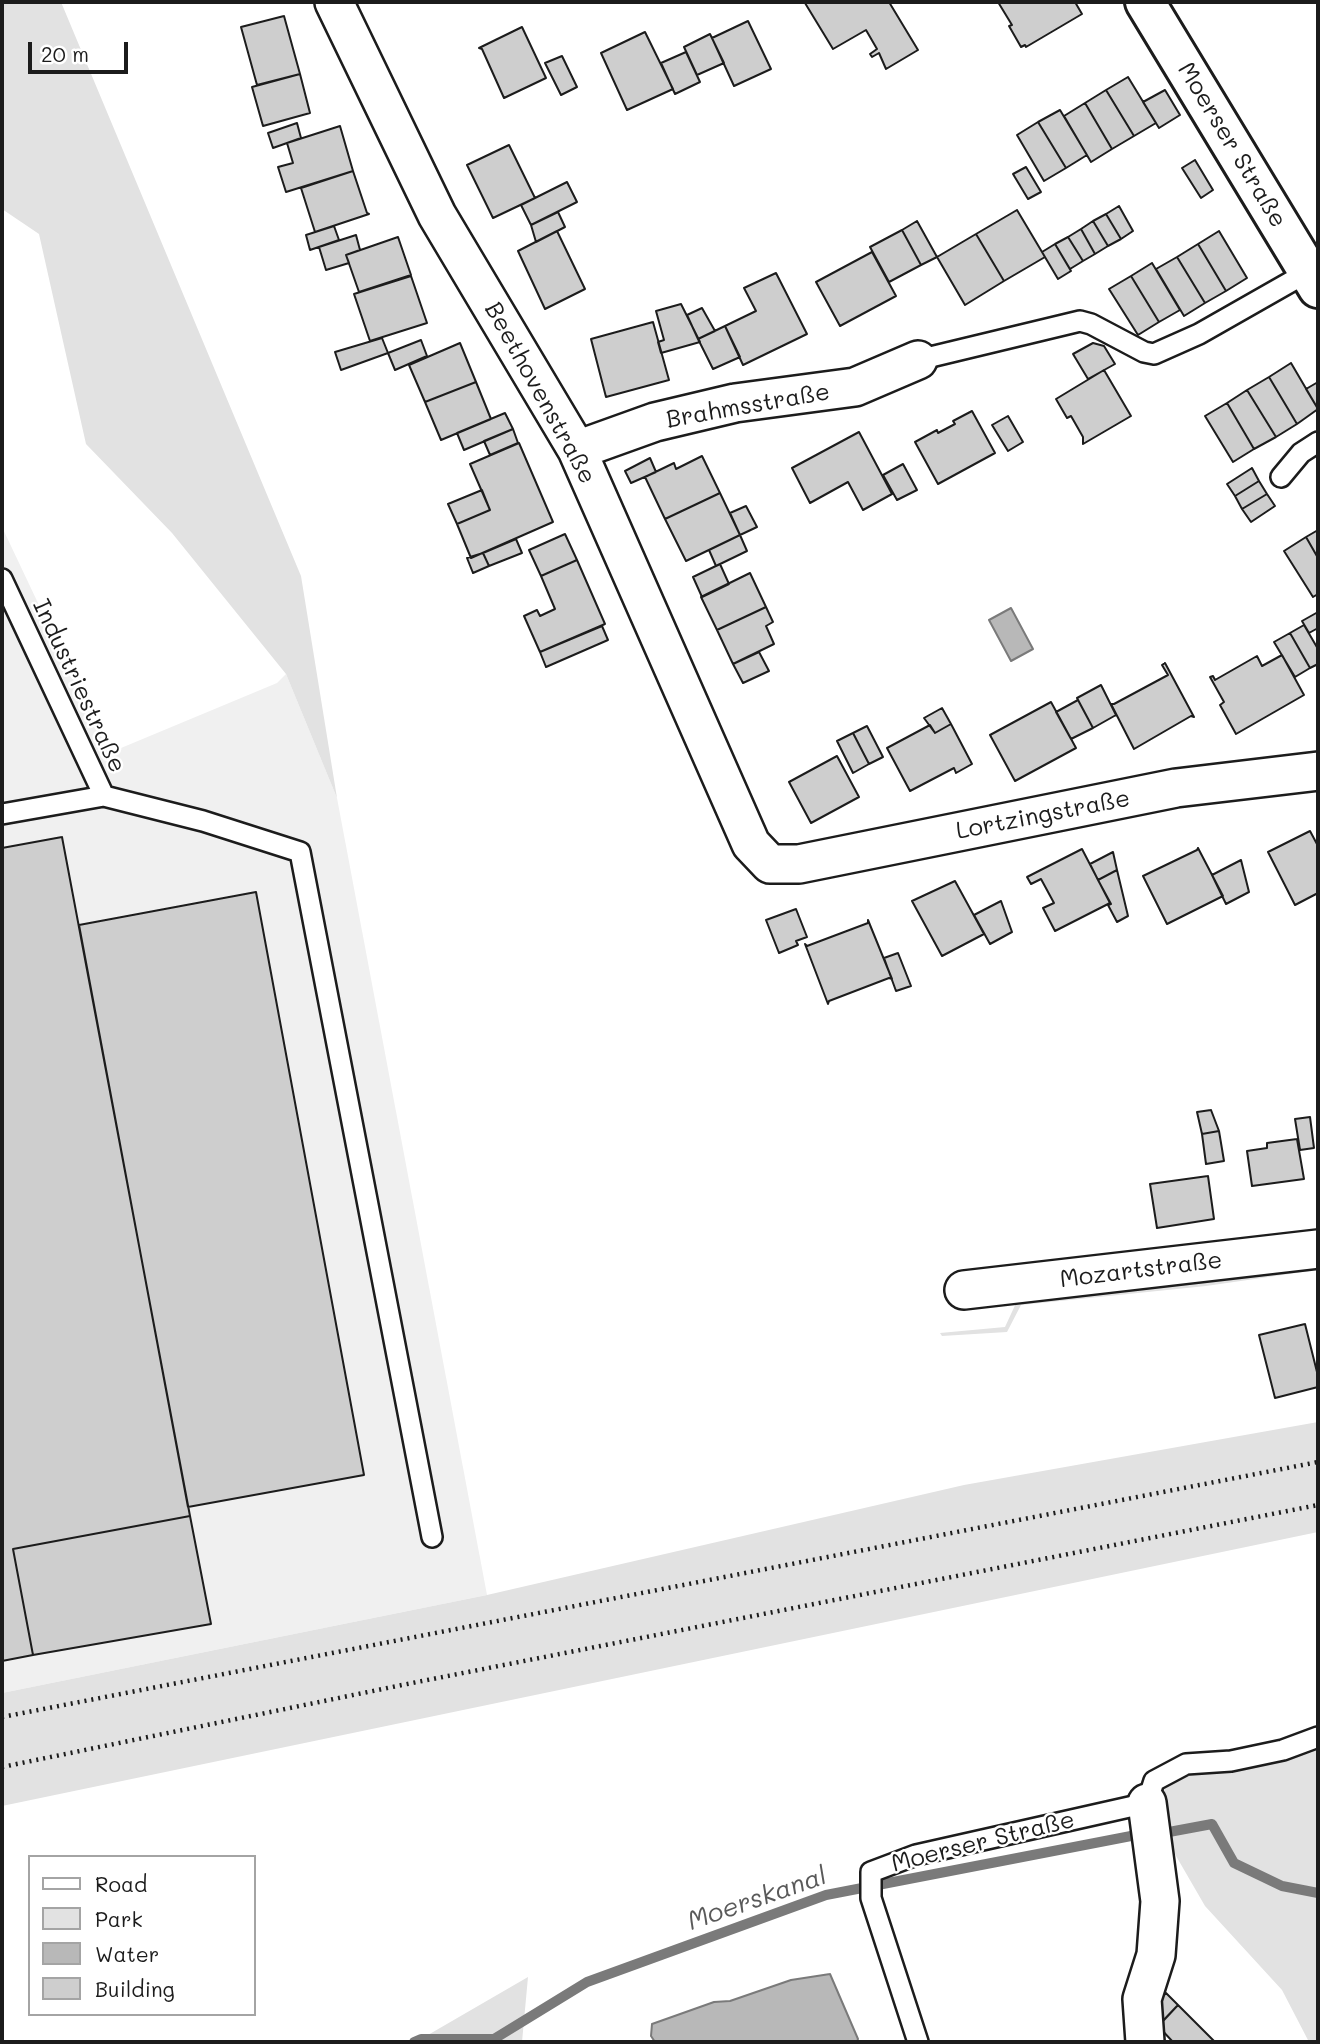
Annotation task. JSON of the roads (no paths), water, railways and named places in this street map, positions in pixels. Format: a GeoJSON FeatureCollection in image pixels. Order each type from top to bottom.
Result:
{"type":"FeatureCollection","features":[{"type":"Feature","properties":{"kind":"street","name":"Beethovenstraße"},"geometry":{"type":"LineString","coordinates":[[334,2],[437,215],[577,450],[751,844],[769,864]]}},
{"type":"Feature","properties":{"kind":"street","name":"Moerser Straße"},"geometry":{"type":"LineString","coordinates":[[1145,2],[1313,280]]}},
{"type":"Feature","properties":{"kind":"street","name":"Brahmsstraße"},"geometry":{"type":"LineString","coordinates":[[577,450],[655,422],[735,403],[855,387],[918,360]]}},
{"type":"Feature","properties":{"kind":"street","name":"Lortzingstraße"},"geometry":{"type":"LineString","coordinates":[[769,864],[799,864],[1176,788],[1318,771]]}},
{"type":"Feature","properties":{"kind":"street","name":"Mozartstraße"},"geometry":{"type":"LineString","coordinates":[[964,1290],[1318,1249]]}},
{"type":"Feature","properties":{"kind":"street"},"geometry":{"type":"LineString","coordinates":[[1145,2042],[1142,1999],[1156,1955],[1160,1901],[1147,1803]]}},
{"type":"Feature","properties":{"kind":"lane"},"geometry":{"type":"LineString","coordinates":[[918,360],[1080,321],[1144,352],[1154,354],[1313,280]]}},
{"type":"Feature","properties":{"kind":"lane"},"geometry":{"type":"LineString","coordinates":[[1281,477],[1301,453],[1318,442]]}},
{"type":"Feature","properties":{"kind":"lane","name":"Industriestraße"},"geometry":{"type":"LineString","coordinates":[[2,579],[104,796],[2,814]]}},
{"type":"Feature","properties":{"kind":"lane"},"geometry":{"type":"LineString","coordinates":[[104,796],[203,821],[300,852],[432,1537]]}},
{"type":"Feature","properties":{"kind":"lane"},"geometry":{"type":"LineString","coordinates":[[1147,1803],[1154,1781],[1186,1764],[1244,1758],[1283,1750],[1318,1737]]}},
{"type":"Feature","properties":{"kind":"lane","name":"Moerser Straße"},"geometry":{"type":"LineString","coordinates":[[918,2042],[871,1898],[871,1872],[916,1855],[1147,1803]]}},
{"type":"Feature","properties":{"kind":"water"},"geometry":{"type":"Polygon","coordinates":[[[1011,608],[1033,649],[1011,661],[989,620],[1011,608]]]}},
{"type":"Feature","properties":{"kind":"water"},"geometry":{"type":"Polygon","coordinates":[[[830,1974],[857,2042],[655,2042],[651,2036],[652,2024],[714,2002],[730,2001],[791,1980],[830,1974]]]}},
{"type":"Feature","properties":{"kind":"waterway","name":"Moerskanal"},"geometry":{"type":"LineString","coordinates":[[1160,1830],[1169,1832],[1212,1824],[1234,1863],[1282,1886],[1318,1893]]}},
{"type":"Feature","properties":{"kind":"waterway","name":"Moerskanal"},"geometry":{"type":"LineString","coordinates":[[414,2042],[421,2039],[494,2039],[587,1982],[826,1895],[1131,1836]]}}]}
